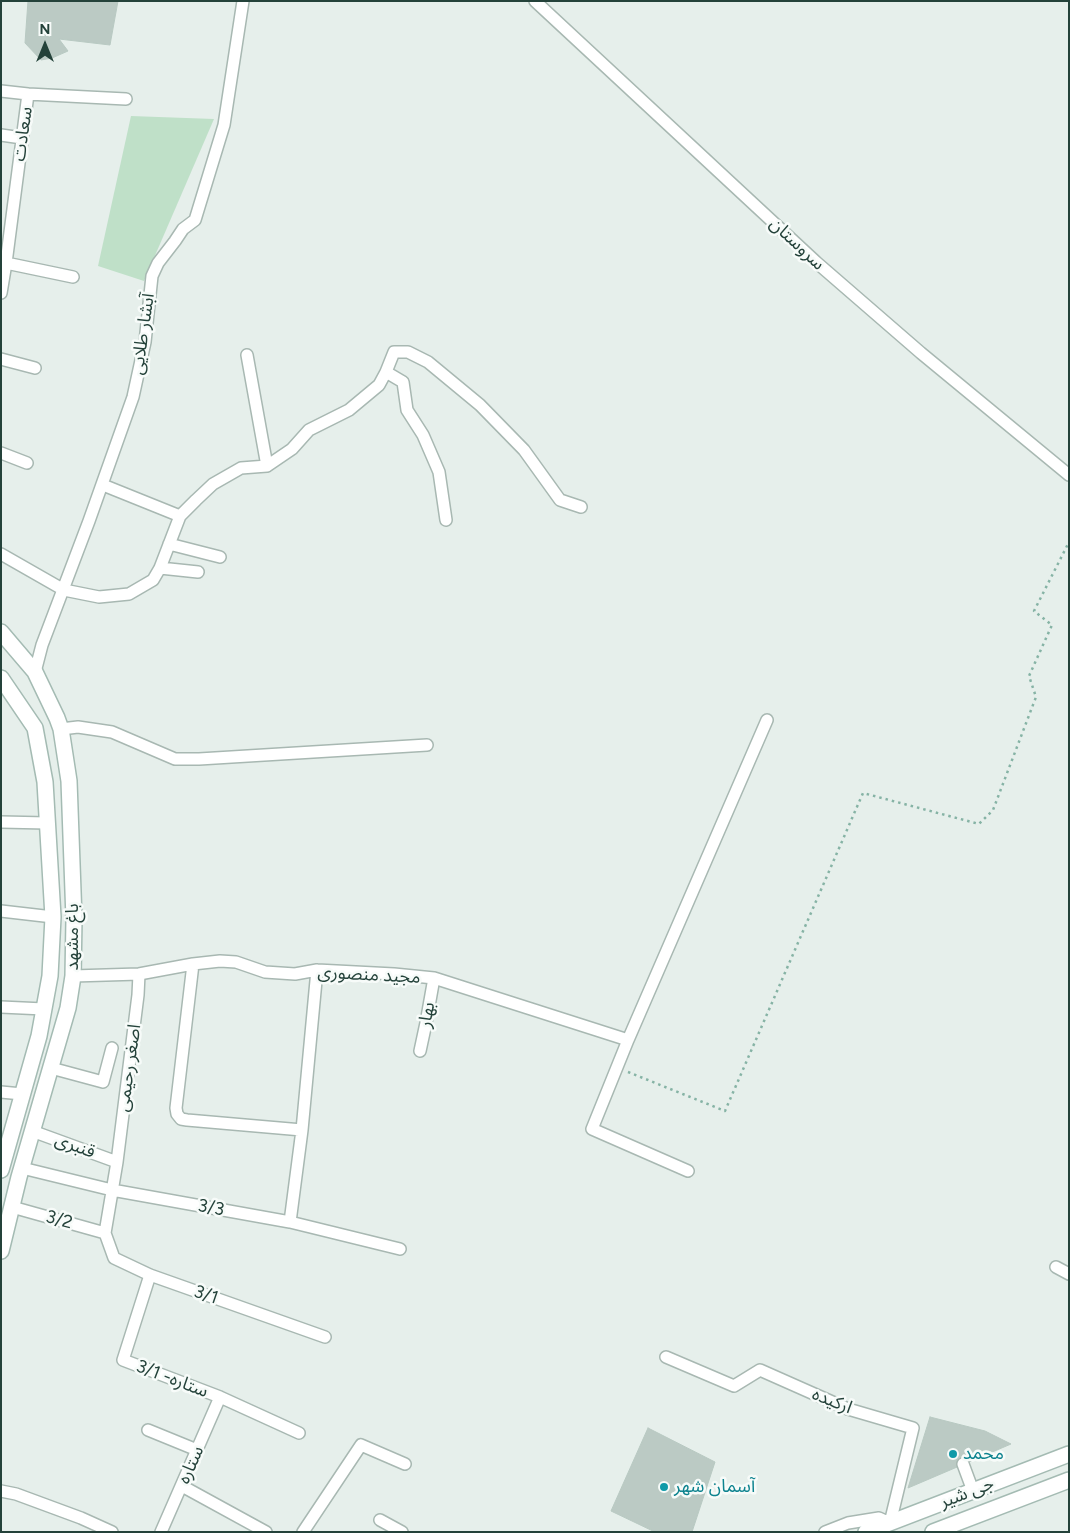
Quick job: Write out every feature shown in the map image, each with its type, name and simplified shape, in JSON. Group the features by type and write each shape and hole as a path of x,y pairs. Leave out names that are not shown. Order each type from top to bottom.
{"main road":[{"name":"باغ مشهد","path":"1,632 35,672 61,728 69,781 74,919 73,976 68,1008 32,1131 1,1251"},
{"name":"باغ مشهد","path":"1,678 8,694 35,728 44,782 53,917 50,976 39,1036 1,1170"},
{"name":"جی شیر","path":"866,1532 1069,1454"},
{"name":"جی شیر","path":"933,1532 1069,1480"}],"street":[{"name":"آبشار طلایی","path":"35,672 42,646 134,397 145,342 152,276 158,263 183,229 195,220 224,125 243,1"},
{"name":"سروستان","path":"535,1 816,262 921,353 1069,475"},
{"path":"1,91 126,99"},
{"name":"سعادت","path":"1,293 28,94"},
{"path":"1,135 22,138"},
{"path":"6,263 73,277"},
{"path":"1,554 64,590 99,597 128,594 153,580 160,568 180,516 213,484 241,468 267,466 292,449 309,430 349,410 378,385 386,372 394,352 408,352 428,362 487,411 524,450 560,500 581,507"},
{"path":"247,355 267,466"},
{"path":"1,359 35,368"},
{"path":"386,372 404,382 407,410 423,435 439,472 446,520"},
{"path":"1,453 27,463"},
{"path":"103,485 180,516"},
{"path":"169,544 220,557"},
{"path":"160,568 198,572"},
{"path":"688,1171 592,1129 628,1040 767,720"},
{"path":"61,728 78,727 112,732 175,759 427,745"},
{"path":"1,822 47,823"},
{"path":"1,912 53,917"},
{"name":"مجید منصوری","path":"73,976 139,974 220,961 236,962 265,972 295,974 317,970 434,978 628,1040"},
{"path":"193,964 176,1108 177,1114 181,1119 187,1120 302,1130"},
{"path":"290,1222 302,1130 317,970"},
{"name":"اصغر رحیمی","path":"105,1233 117,1162 139,974"},
{"name":"بهار","path":"420,1051 434,978"},
{"path":"1,1007 44,1009"},
{"path":"51,1068 103,1082 112,1048"},
{"path":"1,1092 22,1094"},
{"name":"قنبری","path":"32,1131 117,1162"},
{"name":"3/3","path":"22,1168 112,1190 290,1222 400,1249"},
{"name":"3/2","path":"12,1207 105,1233"},
{"name":"3/1","path":"105,1233 114,1258 150,1275 325,1336"},
{"path":"1056,1267 1069,1274"},
{"name":"ستاره- 3/1","path":"150,1275 123,1360 220,1397"},
{"name":"ارکیده","path":"666,1357 734,1386 760,1370 848,1409 913,1428 890,1523"},
{"path":"220,1397 300,1433"},
{"name":"ستاره","path":"161,1532 220,1397"},
{"path":"148,1430 197,1450"},
{"path":"307,1530 361,1445 405,1464"},
{"path":"964,1464 973,1491"},
{"path":"182,1486 266,1532"},
{"path":"1,1491 16,1494 81,1518 112,1532"},
{"path":"825,1532 848,1523 879,1518 890,1523"},
{"path":"380,1520 402,1532"},
{"path":"395,1532 396,1529 402,1532"}],"path":[{"path":"617,1068 725,1111 863,793 979,824 993,810 1036,697 1029,676 1052,625 1034,611 1069,542"}],"green space":[{"path":"131,116 214,119 144,281 98,266"}],"building":[{"path":"28,1 118,1 110,45 59,39 68,51 52,58 41,60 25,43"},
{"name":"محمد","path":"930,1417 985,1431 1011,1444 908,1488"},
{"name":"آسمان شهر","path":"648,1428 715,1462 692,1532 655,1532 611,1511"}],"place":[{"name":"محمد","path":"953,1454"},
{"name":"آسمان شهر","path":"664,1487"}]}
